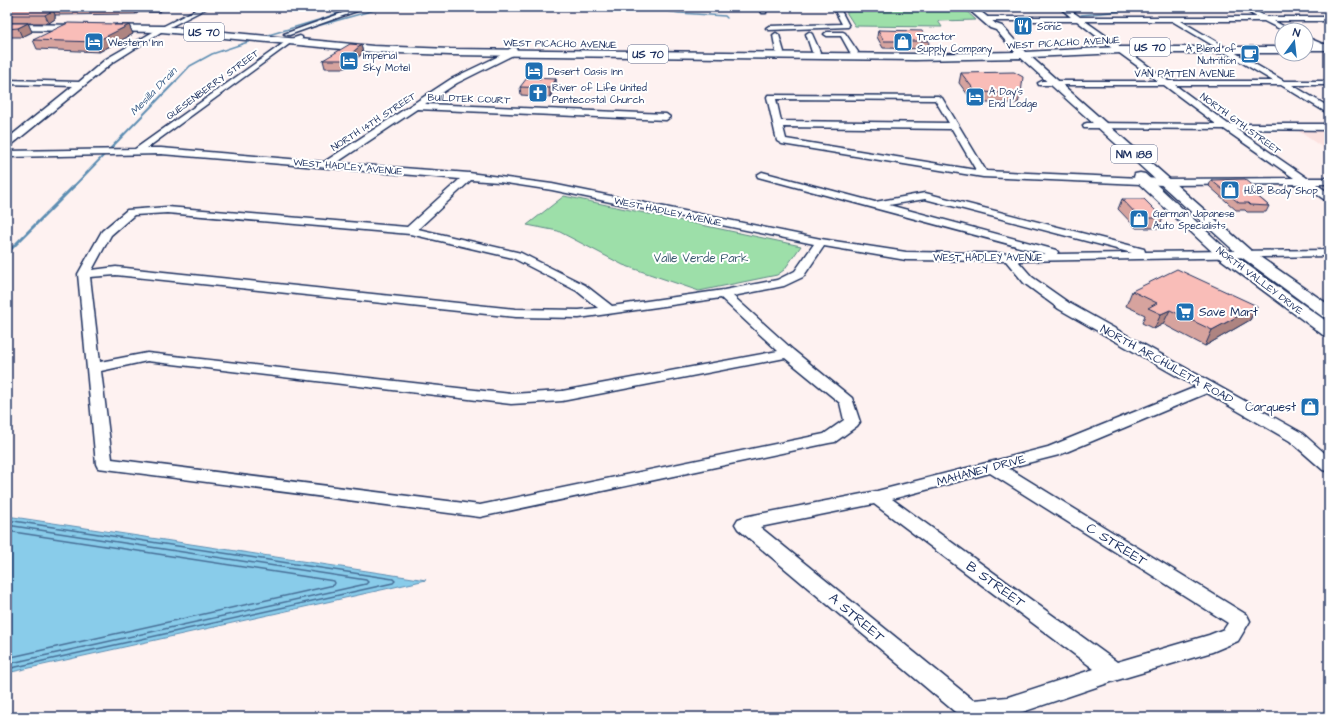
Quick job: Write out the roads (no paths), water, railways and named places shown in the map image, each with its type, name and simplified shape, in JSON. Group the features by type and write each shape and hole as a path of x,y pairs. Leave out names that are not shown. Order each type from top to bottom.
{"main road":[{"name":"NORTH VALLEY DRIVE","path":"970,7 992,26 999,28 1007,38 1014,53 1056,83 1163,182 1245,253 1329,312"},
{"name":"WEST PICACHO AVENUE","path":"7,24 171,26 373,49 915,57 996,56 1061,49 1274,48"},
{"name":"NORTH VALLEY DRIVE","path":"992,26 990,28 992,32 1042,83 1121,159"},
{"name":"WEST PICACHO AVENUE","path":"7,27 162,29 250,34"},
{"name":"WEST PICACHO AVENUE","path":"282,39 300,38 390,46 512,51 1046,53 1119,48"},
{"path":"1007,38 1027,45 1061,49"},
{"path":"1314,48 1327,48"},
{"path":"1038,69 1037,58 1046,53"},
{"name":"NORTH VALLEY DRIVE","path":"1133,170 1223,254 1329,331"}],"street":[{"path":"7,144 108,61 162,29 171,26 206,7"},
{"name":"QUESENBERRY STREET","path":"139,150 282,39 365,7"},
{"path":"769,28 846,26 836,7"},
{"name":"NORTH 6TH STREET","path":"1062,7 1225,126 1329,198"},
{"path":"1242,7 1274,24"},
{"path":"984,19 1329,19"},
{"path":"1173,19 1329,111"},
{"path":"809,34 816,52"},
{"path":"786,35 843,34 854,52"},
{"path":"776,35 780,52"},
{"path":"1314,42 1327,48"},
{"name":"NORTH 14TH STREET","path":"327,164 454,81 512,51"},
{"path":"7,82 79,84"},
{"name":"VAN PATTEN AVENUE","path":"1042,83 1329,83"},
{"path":"983,174 938,98 771,97 782,141 983,174 1163,182 1329,181"},
{"name":"BUILDTEK COURT","path":"416,106 666,117"},
{"path":"778,124 955,126"},
{"path":"1087,126 1329,127"},
{"name":"WEST HADLEY AVENUE","path":"7,154 139,150 187,152 499,179 552,187 821,242 906,256 1009,258 1245,253 1329,253"},
{"path":"410,231 469,176"},
{"path":"762,176 1069,257"},
{"path":"874,205 925,196 1159,255"},
{"path":"609,310 581,288 517,255 410,231 167,210 131,212 106,233 84,274 104,464 480,511 829,438 852,422 847,401 788,353 724,294"},
{"path":"84,274 116,272 516,313 579,314 724,294 780,283 799,274 821,242"},
{"name":"NORTH ARCHULETA ROAD","path":"1009,258 1028,280 1064,306 1296,437 1329,466"},
{"path":"93,368 147,357 511,399 562,396 788,353"},
{"name":"MAHANEY DRIVE","path":"744,524 877,497 1053,451 1208,387"},
{"name":"C STREET","path":"993,467 1240,622 1231,635 1212,643 1114,672"},
{"name":"B STREET","path":"877,497 1114,672"},
{"name":"A STREET","path":"744,524 969,710 1008,707 1114,672"}],"water":[{"path":"7,516 426,580 7,673"}],"waterway":[{"name":"Mesilla Drain","path":"262,37 322,19 354,7"},
{"path":"303,30 385,7"},
{"path":"636,7 680,13 725,16 727,18"},
{"path":"1081,15 1161,7"},
{"name":"Mesilla Drain","path":"175,82 190,66 212,54 254,40"},
{"name":"Mesilla Drain","path":"73,187 176,81"},
{"name":"Mesilla Drain","path":"7,253 73,187"}],"place":[{"name":"Sonic","path":"1023,26"},
{"name":"Western Inn","path":"94,42"},
{"name":"Tractor Supply Company","path":"903,42"},
{"name":"A Blend of Nutrition","path":"1250,54"},
{"name":"Imperial Sky Motel","path":"349,61"},
{"name":"Desert Oasis Inn","path":"534,71"},
{"name":"River of Life United Pentecostal Church","path":"538,93"},
{"name":"A Day's End Lodge","path":"975,97"},
{"name":"H&B Body Shop","path":"1230,190"},
{"name":"German Japanese Auto Specialists","path":"1139,219"},
{"name":"Save Mart","path":"1185,312"},
{"name":"Carquest","path":"1310,407"}],"park label":[{"name":"Valle Verde Park","path":"701,258"}]}
